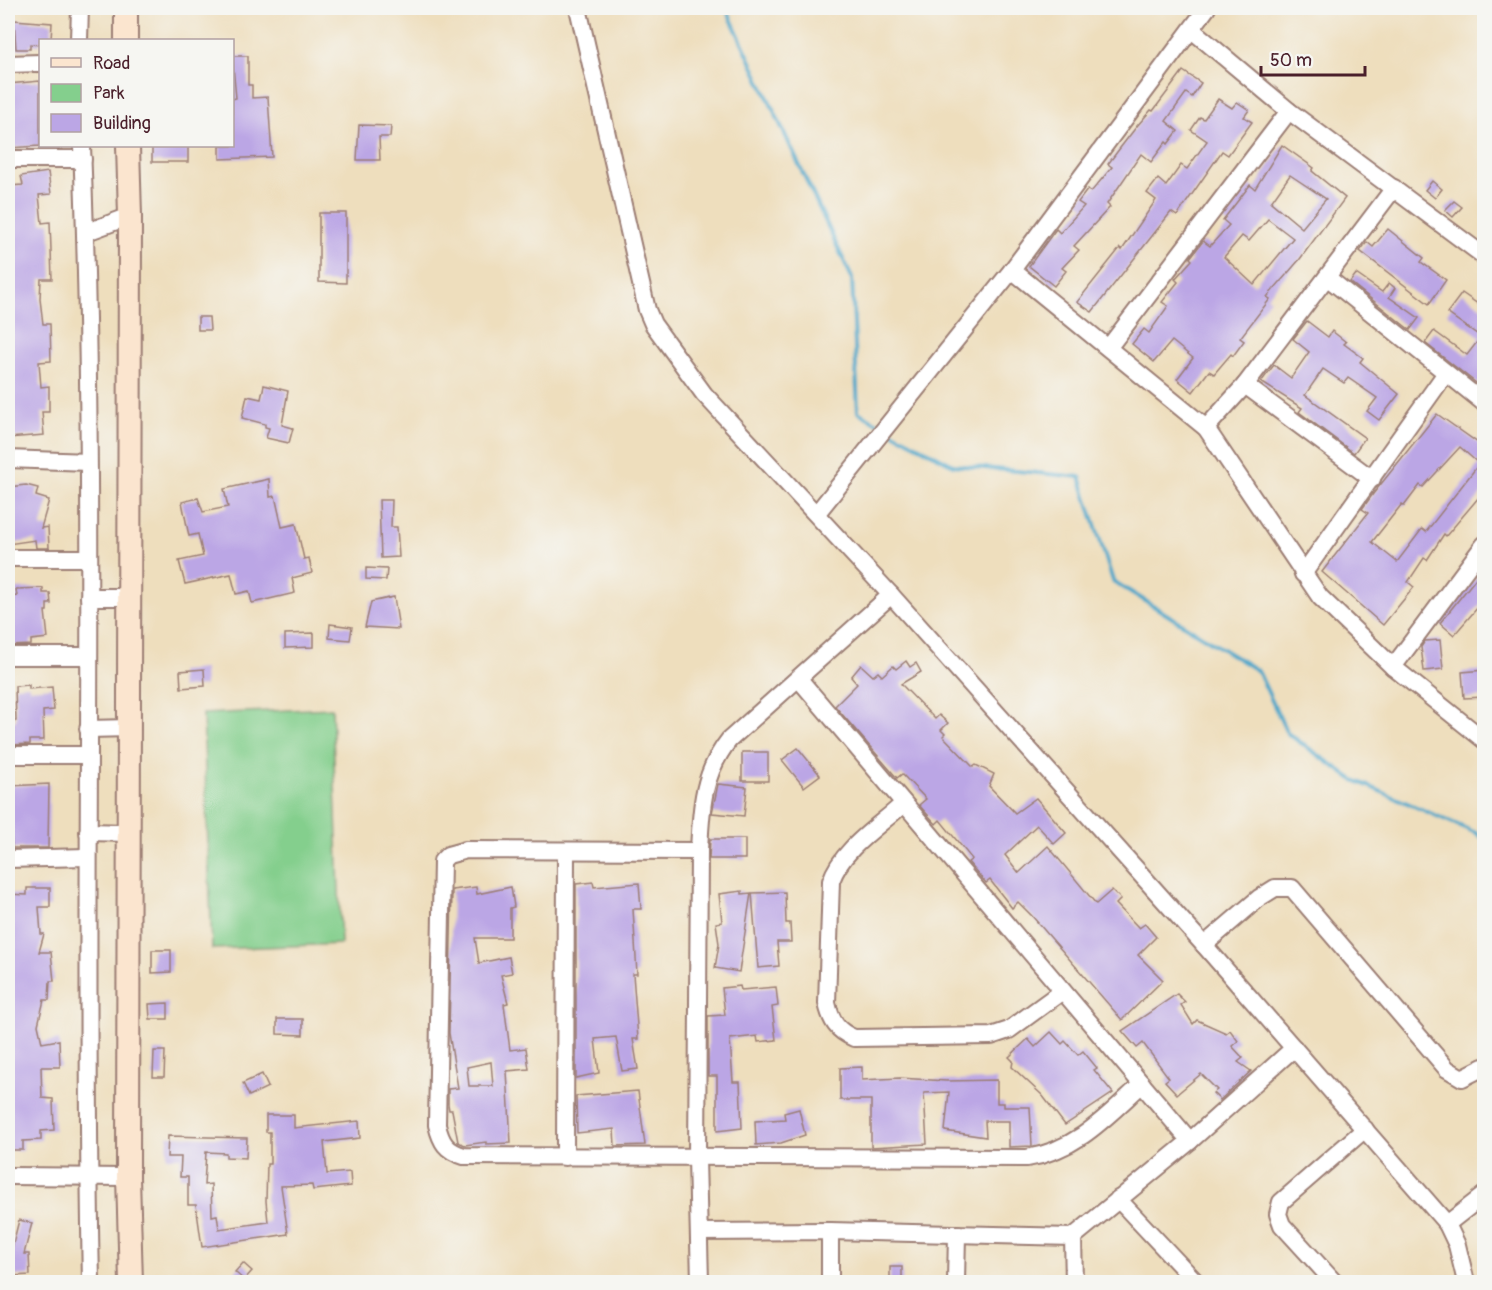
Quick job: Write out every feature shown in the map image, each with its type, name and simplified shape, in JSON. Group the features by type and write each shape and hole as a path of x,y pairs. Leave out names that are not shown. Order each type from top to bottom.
{"street":[{"path":"79,39 80,8"},
{"path":"126,8 126,39"},
{"path":"578,8 647,310 653,324 704,394 891,595 1204,945 1447,1224 1457,1245 1466,1282"},
{"path":"817,513 1012,270 1208,8"},
{"path":"1192,30 1289,111 1485,256"},
{"path":"8,64 39,63"},
{"path":"1109,347 1289,111"},
{"path":"128,147 130,834 128,1177 131,1282"},
{"path":"8,159 82,152 87,232 88,1177 91,1282"},
{"path":"1206,428 1245,385 1394,188"},
{"path":"87,232 130,216"},
{"path":"1012,270 1206,428 1303,574 1338,616 1393,667 1485,740"},
{"path":"1328,278 1485,403"},
{"path":"1303,574 1446,373"},
{"path":"1245,385 1372,478"},
{"path":"8,459 88,462"},
{"path":"1393,667 1485,545"},
{"path":"8,558 89,558"},
{"path":"700,1282 697,1158 699,851 701,803 707,777 716,757 729,740 891,595"},
{"path":"89,597 130,597"},
{"path":"8,656 88,656"},
{"path":"799,679 1190,1142"},
{"path":"88,729 130,728"},
{"path":"8,755 87,755"},
{"path":"903,804 845,856 836,866 831,881 826,1003 829,1016 837,1028 854,1038 991,1036 1009,1030 1061,992"},
{"path":"88,832 130,834"},
{"path":"699,851 466,850 448,855 442,861 440,868 437,1125 444,1146 453,1153 464,1156 1027,1158 1059,1151 1086,1134 1142,1084"},
{"path":"565,1157 566,851"},
{"path":"8,860 87,857"},
{"path":"1204,945 1259,897 1275,888 1292,888 1447,1069 1462,1078 1485,1067"},
{"path":"699,1232 830,1231 1073,1237 1190,1142 1294,1048"},
{"path":"1334,1282 1282,1225 1278,1214 1281,1202 1365,1129"},
{"path":"8,1176 128,1177"},
{"path":"1447,1224 1485,1196"},
{"path":"1118,1199 1196,1282"},
{"path":"830,1231 830,1282"},
{"path":"956,1282 957,1234"},
{"path":"1073,1237 1074,1282"}],"green space":[{"path":"332,708 341,944 212,949 203,714"}],"building":[{"path":"14,20 52,23 51,39 39,39 39,45 30,44 30,49 16,49"},
{"path":"234,56 248,56 248,85 252,85 252,98 268,97 272,157 220,159 220,147 234,147 234,98 236,98"},
{"path":"1183,71 1201,83 1192,97 1186,93 1166,121 1178,131 1168,144 1166,142 1151,162 1141,154 1107,204 1110,207 1074,246 1079,250 1062,268 1066,271 1054,286 1029,266 1056,229 1060,233 1084,206 1078,202 1088,189 1091,192 1112,167 1108,164"},
{"path":"39,81 39,146 8,148 8,84"},
{"path":"1218,99 1232,108 1237,102 1249,110 1244,117 1252,122 1228,155 1222,151 1177,216 1171,212 1092,312 1077,302 1120,248 1122,250 1156,200 1147,193 1158,179 1166,186 1181,165 1187,169 1207,141 1191,130 1200,117 1204,119"},
{"path":"359,125 391,126 390,137 379,137 380,160 357,160"},
{"path":"1282,145 1314,168 1312,171 1345,198 1300,259 1267,297 1270,299 1240,338 1244,341 1233,356 1231,354 1214,374 1209,371 1193,392 1177,379 1193,358 1172,341 1154,362 1132,344 1144,329 1149,333 1168,306 1162,302 1178,282 1175,279 1192,260 1190,258 1203,241 1210,246 1229,225 1223,220 1250,185 1255,189","holes":["1290,175 1326,199 1302,228 1271,202","1268,219 1293,238 1254,285 1224,257 1242,236 1249,241"]},
{"path":"152,147 188,147 188,162 152,162"},
{"path":"48,172 51,194 39,195 42,223 50,222 52,279 41,279 40,299 43,324 50,324 51,361 39,362 41,387 49,386 49,412 42,412 44,435 8,438 8,186 23,185 21,176"},
{"path":"1432,181 1442,189 1435,198 1425,190"},
{"path":"1454,201 1462,207 1453,217 1445,210"},
{"path":"319,213 346,213 346,283 319,282"},
{"path":"1388,229 1424,258 1421,262 1446,280 1429,304 1360,251 1367,242 1373,247"},
{"path":"1356,274 1382,292 1389,283 1395,288 1389,297 1419,318 1410,330 1350,282"},
{"path":"1462,293 1485,309 1485,380 1480,386 1425,343 1434,331 1467,355 1481,337 1447,313"},
{"path":"198,317 209,317 210,330 198,330"},
{"path":"1307,321 1328,337 1332,331 1346,342 1344,344 1363,358 1360,362 1399,394 1379,420 1367,411 1377,398 1348,378 1344,383 1323,369 1305,395 1365,438 1354,453 1299,412 1302,408 1261,382 1274,365 1291,378 1309,352 1293,339"},
{"path":"264,385 288,391 282,425 293,428 289,443 266,438 269,428 265,427 265,424 242,418 247,396 261,399"},
{"path":"1437,414 1485,448 1485,490 1446,536 1444,534 1427,560 1424,558 1408,582 1414,587 1383,625 1322,572 1368,513 1362,509","holes":["1460,447 1479,464 1426,532 1422,529 1397,562 1372,542 1402,504 1404,506 1420,485 1423,487"]},
{"path":"269,479 270,497 275,496 282,527 296,524 304,559 309,558 312,573 292,578 295,593 252,603 249,591 236,594 231,574 185,584 179,561 203,556 198,534 189,536 182,502 198,498 203,512 228,507 224,489"},
{"path":"26,485 38,488 36,496 49,500 41,528 48,527 49,548 36,548 35,540 8,544 8,487"},
{"path":"379,500 392,500 391,527 397,527 399,557 381,558"},
{"path":"1485,567 1485,599 1454,635 1440,623"},
{"path":"366,568 387,569 386,580 366,579"},
{"path":"43,588 43,593 50,593 51,604 47,604 47,611 45,611 48,638 31,640 31,645 8,646 8,597 17,596 16,589"},
{"path":"394,597 399,629 365,627 371,602"},
{"path":"330,624 352,627 350,640 329,638"},
{"path":"314,633 314,647 285,648 285,634"},
{"path":"1440,640 1443,669 1424,671 1421,647 1425,641"},
{"path":"906,661 910,667 916,663 921,672 901,684 935,719 939,715 948,723 941,730 945,734 943,736 973,767 976,765 994,774 989,786 1015,813 1036,798 1066,833 1054,844 1037,825 1005,855 1019,873 1048,846 1096,904 1112,890 1121,899 1116,904 1139,928 1145,924 1156,937 1138,955 1163,980 1122,1020 1032,916 1018,902 1012,908 990,880 986,883 968,862 972,859 940,820 936,824 919,805 926,799 902,774 897,778 835,706 857,684 851,677 861,665 873,676 878,672 882,676 893,666 896,669"},
{"path":"204,669 205,686 181,688 180,671"},
{"path":"1485,670 1485,697 1464,698 1462,672"},
{"path":"29,685 29,689 52,687 54,710 43,711 44,740 30,740 30,744 8,745 8,721 16,721 15,686"},
{"path":"798,748 820,775 804,787 782,760"},
{"path":"742,752 768,752 768,781 742,781"},
{"path":"49,784 48,848 12,848 8,786"},
{"path":"718,784 747,787 744,816 712,813"},
{"path":"710,839 745,839 745,859 709,859"},
{"path":"593,882 594,887 639,883 641,909 633,909 637,974 633,974 638,1039 633,1039 638,1069 622,1071 616,1037 595,1039 599,1073 576,1078 576,884"},
{"path":"476,887 477,894 511,887 514,907 510,908 510,938 475,938 479,963 509,957 512,973 501,975 508,1003 504,1004 510,1050 526,1048 529,1069 507,1071 511,1143 486,1144 486,1142 465,1145 458,1142 452,1110 449,1110 448,1089 458,1088 449,1033 452,890","holes":["491,1062 493,1086 469,1086 467,1067"]},
{"path":"27,888 50,888 50,907 39,907 41,934 44,934 39,952 51,952 54,981 50,981 49,1000 44,1000 38,1025 42,1043 59,1040 60,1067 41,1067 42,1098 53,1099 54,1130 41,1131 41,1140 23,1141 23,1150 8,1150 8,894 27,895"},
{"path":"742,891 742,894 751,893 739,972 715,968 719,944 716,923 722,922 719,894"},
{"path":"785,892 786,923 790,923 791,942 777,942 779,966 758,968 752,893"},
{"path":"152,950 171,950 171,972 152,973"},
{"path":"740,986 741,990 776,987 778,1006 772,1007 776,1040 758,1042 757,1036 730,1039 733,1082 740,1082 742,1128 717,1131 717,1076 708,1076 708,1016 725,1015 722,988"},
{"path":"1177,994 1185,1002 1181,1005 1193,1024 1197,1020 1226,1033 1230,1030 1238,1041 1232,1046 1243,1058 1238,1062 1251,1071 1220,1100 1213,1093 1217,1090 1201,1074 1177,1094 1165,1081 1169,1078 1143,1043 1137,1048 1122,1031"},
{"path":"168,1003 168,1019 150,1019 149,1004"},
{"path":"277,1019 303,1019 303,1035 277,1034"},
{"path":"1051,1032 1062,1044 1065,1041 1078,1055 1083,1051 1097,1068 1094,1070 1113,1093 1065,1125 1042,1095 1012,1067 1013,1061 1009,1057 1028,1039 1035,1047"},
{"path":"154,1051 165,1051 164,1077 153,1077"},
{"path":"862,1067 862,1080 900,1078 946,1081 997,1080 997,1103 1004,1103 1004,1107 1030,1107 1032,1146 1009,1147 1009,1121 985,1121 986,1137 945,1131 949,1092 924,1093 927,1144 871,1147 871,1100 840,1100 840,1068"},
{"path":"262,1074 268,1087 249,1096 243,1083"},
{"path":"638,1091 645,1145 615,1146 614,1129 577,1133 576,1096"},
{"path":"799,1109 805,1135 781,1143 756,1145 755,1121 785,1119 784,1113"},
{"path":"266,1115 294,1115 294,1128 359,1121 360,1138 324,1142 327,1174 350,1172 351,1186 313,1190 312,1185 281,1186 288,1234 202,1247 196,1205 188,1205 188,1177 180,1177 181,1157 167,1157 168,1136 247,1138 246,1158 226,1157 226,1153 206,1152 204,1185 211,1184 212,1216 217,1215 219,1229 268,1222 266,1201 267,1164 270,1164 270,1132 266,1132"},
{"path":"19,1220 32,1223 24,1254 29,1254 30,1275 12,1276 11,1252"},
{"path":"243,1263 252,1271 244,1280 235,1272"},
{"path":"890,1267 902,1267 902,1282 890,1282"}],"waterway":[{"path":"726,8 852,278 858,412 881,425"},
{"path":"890,431 953,465 1080,477 1113,581 1258,671 1287,733 1352,779 1476,833 1484,839"}]}
